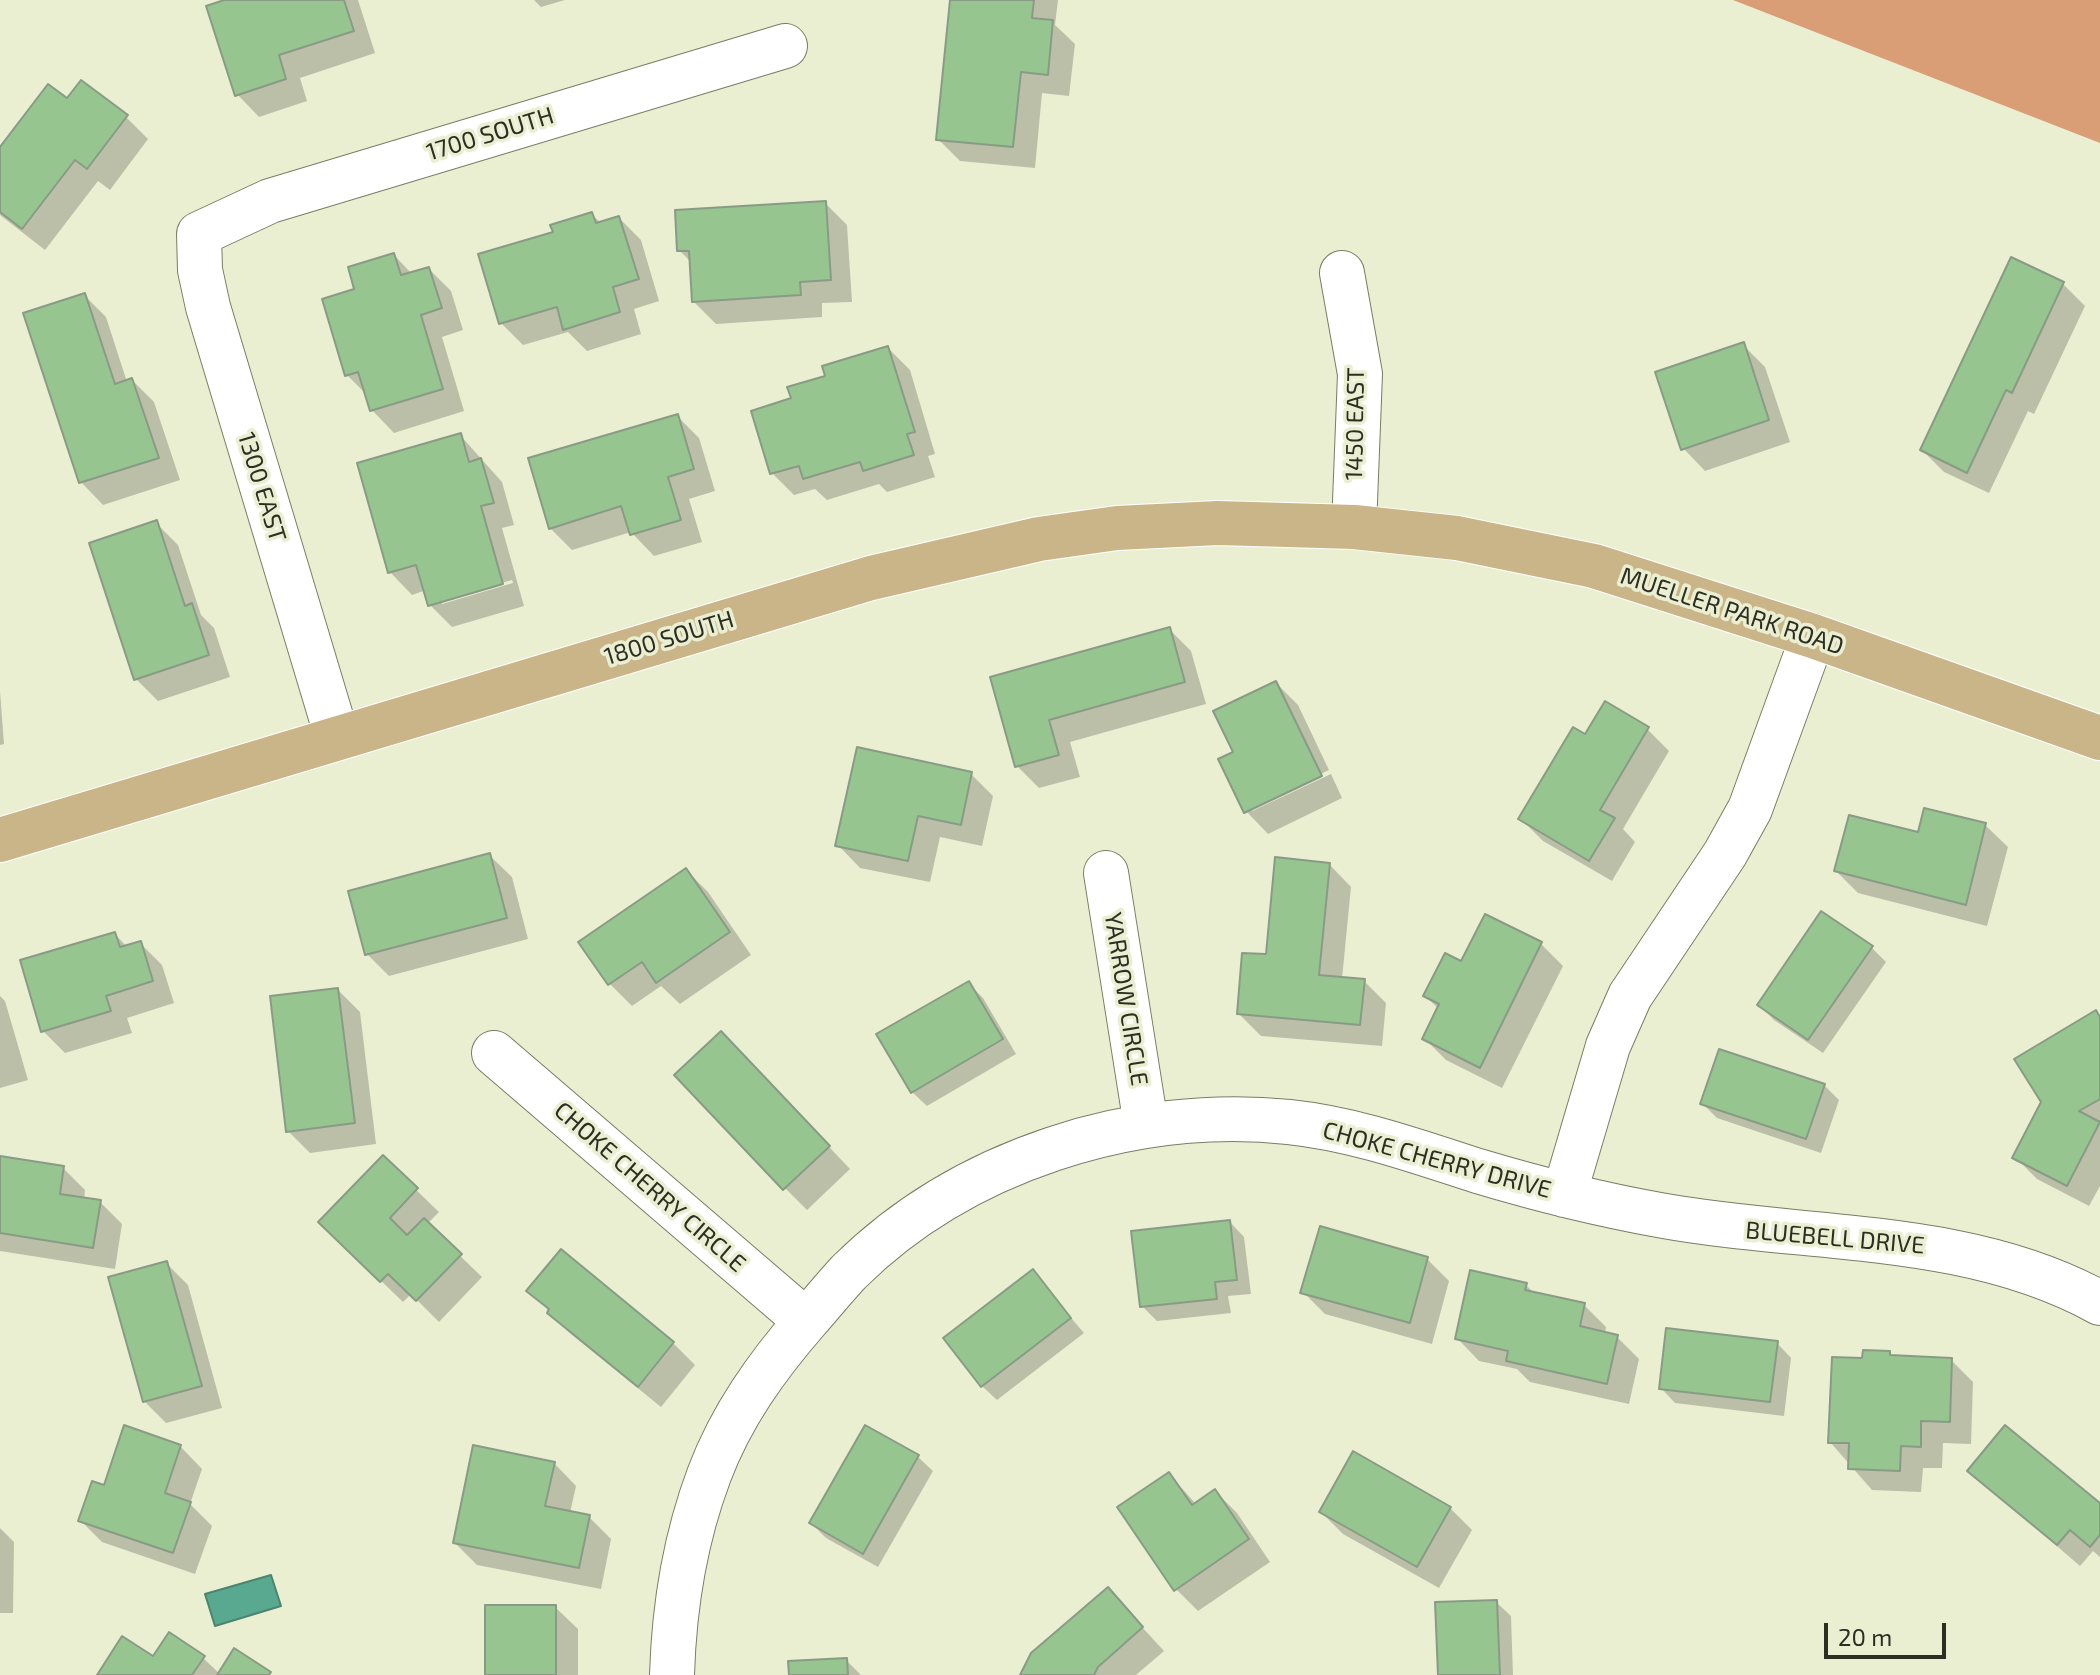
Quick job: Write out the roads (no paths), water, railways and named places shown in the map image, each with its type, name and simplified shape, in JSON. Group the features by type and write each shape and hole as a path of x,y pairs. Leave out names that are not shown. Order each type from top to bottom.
{"main road":[{"name":"1800 SOUTH","path":"0,840 871,578 1039,539 1117,528 1218,523 1354,527"},
{"name":"MUELLER PARK ROAD","path":"1354,527 1457,538 1594,566 1813,636 2100,738"}],"street":[{"name":"1700 SOUTH","path":"199,234 270,201 785,46"},
{"name":"1300 EAST","path":"199,234 200,270 208,307 337,737"},
{"name":"1450 EAST","path":"1342,273 1360,374 1354,527"},
{"name":"CHOKE CHERRY DRIVE","path":"672,1675 674,1620 687,1549 708,1477 750,1394 775,1356 850,1271 901,1228 956,1192 1078,1140 1146,1125 1216,1120 1273,1122 1353,1132 1564,1195 1608,1046 1630,996 1725,854 1750,809 1813,636"},
{"name":"YARROW CIRCLE","path":"1106,873 1146,1125"},
{"name":"CHOKE CHERRY CIRCLE","path":"494,1053 806,1321"},
{"name":"BLUEBELL DRIVE","path":"1564,1195 1729,1228 1938,1248 1993,1259 2046,1277 2100,1303"}]}
